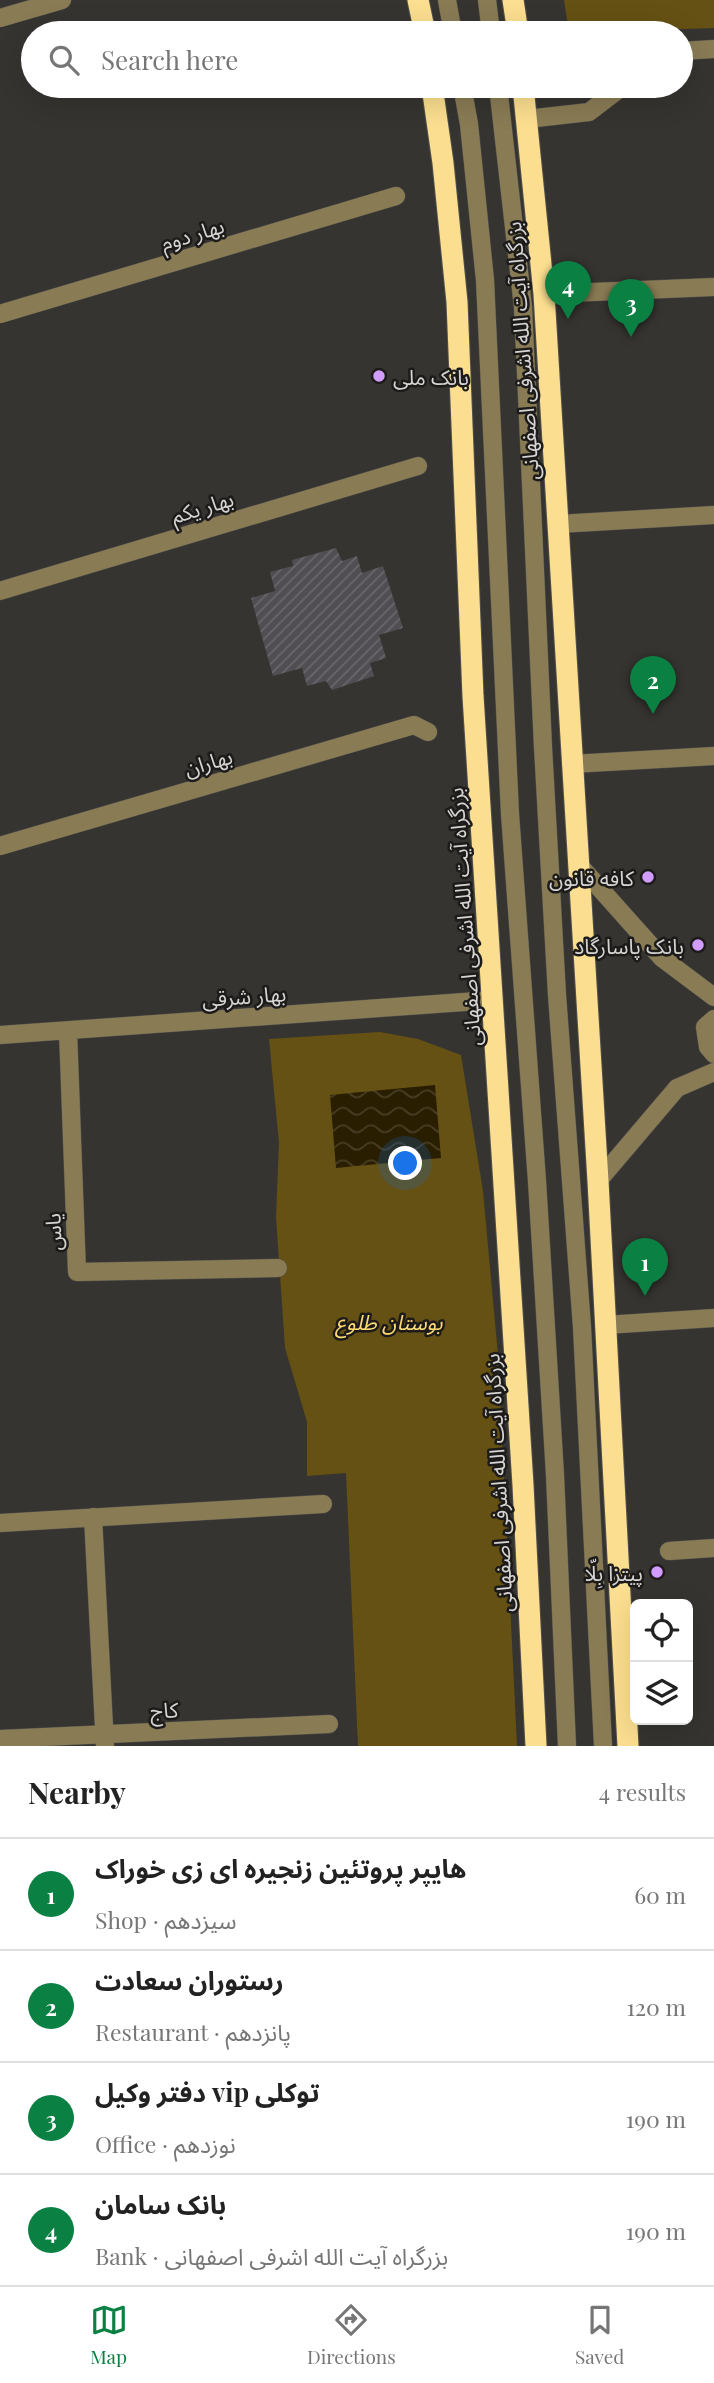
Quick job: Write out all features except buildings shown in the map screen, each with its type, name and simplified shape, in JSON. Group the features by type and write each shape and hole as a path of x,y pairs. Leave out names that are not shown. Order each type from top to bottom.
{"highway":[{"path":"418,0 422,21"},
{"path":"513,0 516,21"},
{"name":"بزرگراه آیت الله اشرفی اصفهانی","path":"434,98 457,302 473,682 523,1485 536,1746"},
{"name":"بزرگراه آیت الله اشرفی اصفهانی","path":"524,98 544,294 598,1181 628,1746"}],"street":[{"path":"0,18 62,0"},
{"path":"447,0 451,21"},
{"path":"487,0 490,21"},
{"path":"693,50 714,49"},
{"path":"465,98 485,280 510,814 555,1475 567,1746"},
{"path":"499,98 523,307 543,747 557,995 582,1327 603,1746"},
{"path":"527,119 589,112 607,98"},
{"name":"بهار دوم","path":"0,314 396,196"},
{"path":"544,294 714,287"},
{"name":"بهار یکم","path":"0,591 418,466"},
{"path":"558,524 714,515"},
{"name":"بهاران","path":"0,846 414,725 428,732"},
{"path":"571,764 714,756"},
{"path":"579,865 662,958 714,997"},
{"name":"بهار شرقی","path":"0,1035 492,1000"},
{"path":"714,1019 705,1027 708,1047 714,1054"},
{"name":"یاس","path":"68,1031 77,1272 278,1268"},
{"path":"598,1181 677,1088 714,1072"},
{"path":"605,1325 714,1318"},
{"path":"0,1523 323,1504"},
{"path":"93,1517 105,1740"},
{"path":"669,1551 714,1549"},
{"name":"کاج","path":"0,1739 105,1740 330,1724"}],"green space":[{"path":"564,0 714,0 714,28 693,29 693,21 567,21"},
{"name":"بوستان طلوع","path":"380,1032 418,1039 461,1055 483,1191 498,1355 517,1746 358,1746 346,1473 307,1476 307,1422 285,1348 276,1217 279,1143 269,1039"}],"water":[{"path":"435,1085 441,1158 336,1168 330,1095"}],"place":[{"name":"بانک سامان","path":"568,319"},
{"name":"دفتر وکیل vip توکلی","path":"631,337"},
{"name":"بانک ملی","path":"379,376"},
{"name":"رستوران سعادت","path":"653,714"},
{"name":"کافه قانون","path":"648,877"},
{"name":"بانک پاسارگاد","path":"698,945"},
{"name":"هایپر پروتئین زنجیره ای زی خوراک","path":"645,1296"},
{"name":"پيتزا بِلّا","path":"657,1572"}]}
